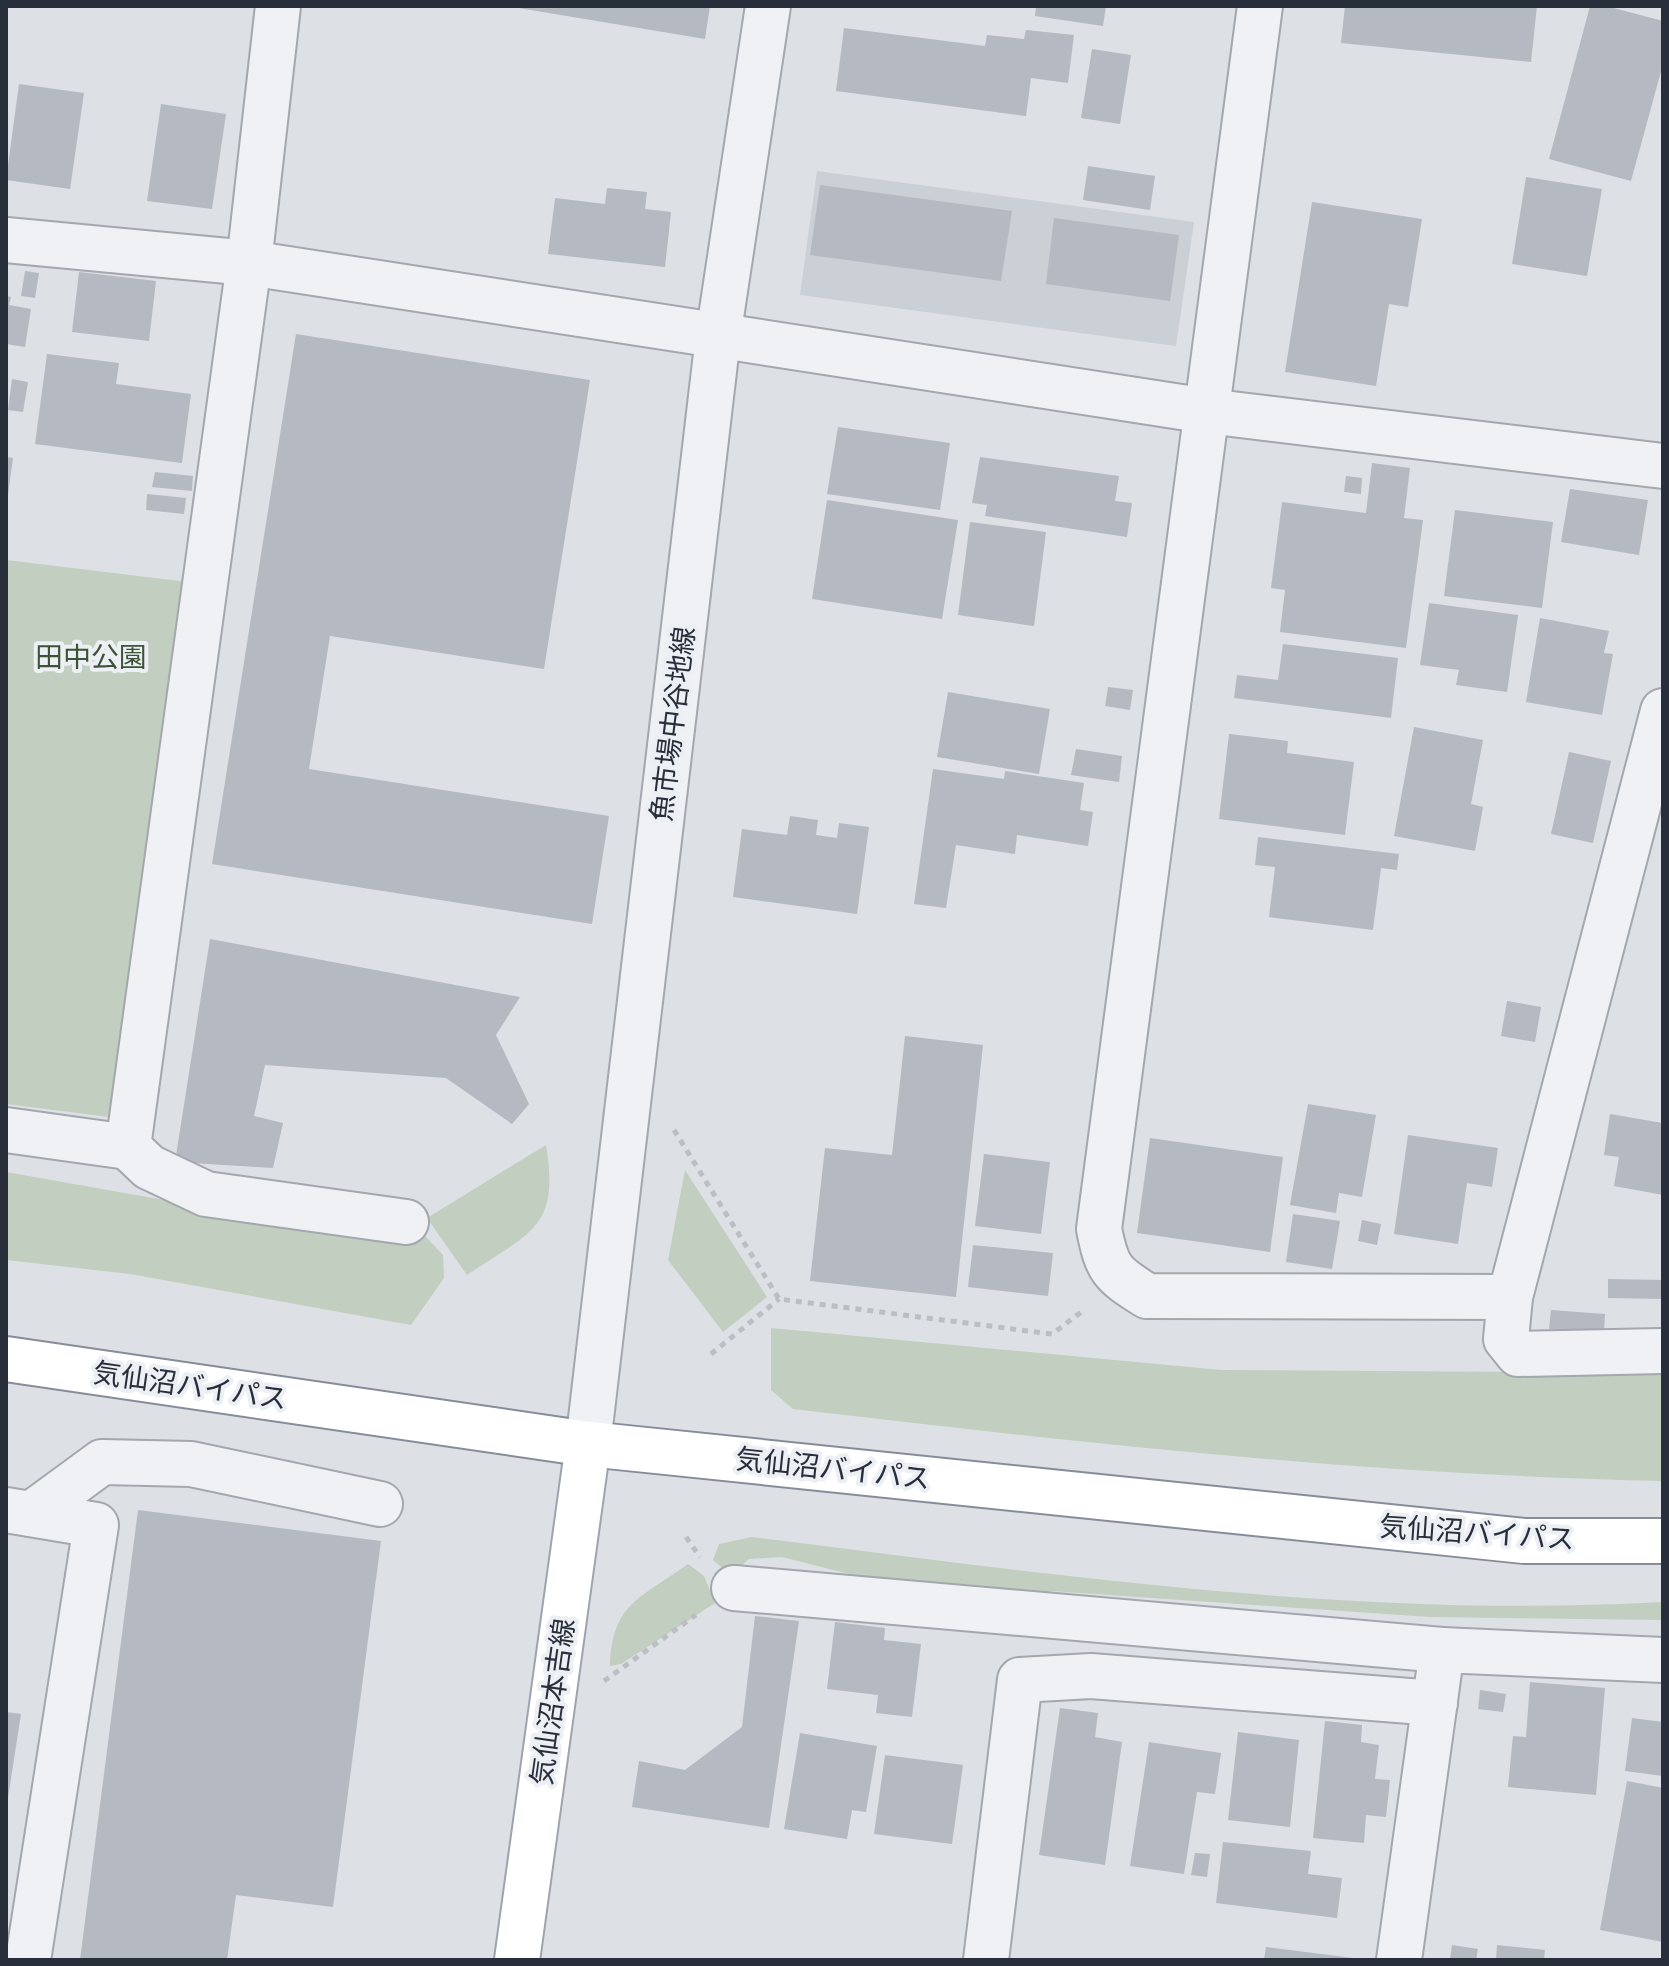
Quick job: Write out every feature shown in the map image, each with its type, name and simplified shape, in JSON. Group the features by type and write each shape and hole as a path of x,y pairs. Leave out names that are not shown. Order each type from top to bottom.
{"main road":[{"name":"気仙沼バイパス","path":"6,1359 588,1444 1524,1541 1663,1541"},
{"name":"気仙沼本吉線","path":"517,1960 588,1444"}],"street":[{"path":"128,1147 249,263 278,6"},
{"name":"魚市場中谷地線","path":"588,1444 718,337 768,6"},
{"path":"1260,6 1099,1229 1105,1262 1124,1281 1147,1296 1510,1297"},
{"path":"6,240 249,263 1207,411 1663,466"},
{"path":"1663,711 1510,1297 1506,1339 1518,1354 1663,1351"},
{"path":"6,1130 128,1147 149,1167 206,1194 406,1222"},
{"path":"19,1512 102,1462 191,1464 380,1504"},
{"path":"19,1512 96,1525 28,1960"},
{"path":"734,1588 1442,1650 1663,1660"},
{"path":"1399,1960 1442,1650"},
{"path":"986,1960 1020,1680 1091,1676 1435,1703"}],"path":[{"path":"669,1123 779,1299"},
{"path":"711,1354 779,1299 1052,1334 1124,1281"},
{"path":"686,1537 716,1580 734,1588"},
{"path":"599,1685 734,1588"}],"shaded area":[{"path":"817,171 1194,222 1176,346 800,295"}],"green space":[{"name":"田中公園","path":"6,560 188,582 117,1118 6,1104"},
{"path":"546,1145 549,1173 544,1212 523,1237 467,1275 427,1218"},
{"path":"685,1170 767,1297 723,1332 668,1260"},
{"path":"6,1172 384,1239 423,1234 443,1255 444,1278 411,1325 130,1274 6,1260"},
{"path":"771,1328 1221,1370 1663,1373 1663,1481 1445,1472 1227,1456 793,1409 771,1390"},
{"path":"752,1537 1093,1579 1320,1599 1549,1606 1663,1602 1663,1620 1430,1617 1051,1591 1037,1601 885,1583 782,1557 749,1559 737,1569 726,1571 713,1560 719,1544"},
{"path":"688,1564 704,1576 715,1603 621,1664 610,1666 612,1645 623,1615 644,1594"}],"building":[{"path":"507,6 710,6 705,39"},
{"path":"1036,6 1106,6 1103,26 1035,16"},
{"path":"1345,6 1537,6 1531,62 1341,43"},
{"path":"1590,6 1606,6 1663,21 1663,64 1631,181 1549,159"},
{"path":"844,28 985,46 987,35 1024,39 1026,30 1074,35 1068,83 1031,78 1026,116 836,91"},
{"path":"1092,49 1131,55 1120,124 1081,118"},
{"path":"19,84 84,93 70,189 6,180"},
{"path":"161,104 226,114 212,209 147,201"},
{"path":"1088,166 1155,176 1150,210 1083,200"},
{"path":"1526,177 1602,189 1587,276 1512,264"},
{"path":"820,185 1012,211 1001,281 810,255"},
{"path":"607,188 647,192 645,209 671,212 665,267 548,254 555,198 605,204"},
{"path":"1312,202 1422,219 1408,307 1389,304 1376,386 1285,372"},
{"path":"1054,218 1179,235 1170,301 1046,284"},
{"path":"25,271 39,273 35,298 21,296"},
{"path":"79,272 156,281 149,341 72,332"},
{"path":"6,296 11,297 9,305 31,309 25,347 6,344"},
{"path":"296,334 590,380 544,669 330,636 309,769 609,816 592,924 212,864"},
{"path":"47,354 119,363 116,384 191,394 182,463 35,444"},
{"path":"12,379 28,382 23,412 8,410"},
{"path":"838,427 950,443 940,510 827,494"},
{"path":"6,457 13,458 8,495 6,495"},
{"path":"980,457 1119,476 1115,501 1132,503 1127,537 985,516 987,505 972,503"},
{"path":"1372,463 1410,468 1404,518 1423,520 1406,648 1280,632 1285,590 1271,588 1282,502 1366,513"},
{"path":"155,472 193,476 192,491 152,487"},
{"path":"1346,476 1362,478 1361,494 1344,492"},
{"path":"1570,489 1648,500 1639,555 1561,542"},
{"path":"147,494 186,498 184,514 146,510"},
{"path":"827,500 958,520 942,619 812,599"},
{"path":"1455,510 1553,522 1542,608 1444,596"},
{"path":"970,522 1046,532 1034,626 958,615"},
{"path":"1429,603 1518,615 1507,692 1456,685 1459,670 1420,665"},
{"path":"1540,618 1609,631 1604,653 1613,654 1602,715 1526,702"},
{"path":"1283,644 1398,658 1391,718 1234,698 1237,675 1278,680"},
{"path":"1108,687 1133,690 1130,710 1105,706"},
{"path":"948,692 1050,709 1039,774 937,757"},
{"path":"1414,727 1483,740 1471,804 1483,807 1475,851 1394,836"},
{"path":"1229,734 1288,741 1287,753 1354,762 1345,835 1219,819"},
{"path":"1076,749 1122,756 1119,782 1071,775"},
{"path":"1569,752 1611,761 1593,843 1551,834"},
{"path":"933,769 1004,779 1005,771 1084,783 1080,810 1093,812 1088,846 1017,835 1015,854 956,845 946,908 914,904"},
{"path":"790,816 818,820 816,835 837,838 839,823 869,827 857,914 733,897 742,829 787,835"},
{"path":"1258,837 1399,854 1397,870 1381,868 1373,930 1269,917 1275,867 1255,865"},
{"path":"210,939 520,997 496,1035 529,1104 512,1124 446,1078 265,1065 254,1116 283,1123 273,1168 175,1162"},
{"path":"1507,1001 1541,1007 1535,1042 1501,1036"},
{"path":"905,1036 983,1045 956,1297 810,1281 825,1148 892,1155"},
{"path":"1308,1104 1376,1115 1362,1197 1339,1193 1336,1213 1290,1205"},
{"path":"1610,1114 1663,1123 1663,1195 1614,1186 1619,1157 1604,1155"},
{"path":"1408,1135 1498,1148 1492,1187 1467,1183 1458,1244 1394,1234"},
{"path":"1150,1138 1283,1157 1270,1252 1137,1233"},
{"path":"984,1154 1050,1162 1041,1234 975,1226"},
{"path":"1293,1214 1340,1221 1332,1269 1286,1262"},
{"path":"1362,1220 1381,1224 1377,1245 1358,1241"},
{"path":"973,1245 1053,1253 1048,1296 968,1287"},
{"path":"1608,1279 1663,1280 1663,1299 1608,1298"},
{"path":"1551,1310 1605,1314 1604,1333 1549,1329"},
{"path":"138,1510 381,1541 333,1907 236,1895 227,1960 80,1960"},
{"path":"755,1616 799,1621 769,1828 632,1807 639,1761 685,1770 742,1727"},
{"path":"835,1622 885,1628 884,1640 921,1644 912,1717 876,1713 878,1695 827,1689"},
{"path":"1530,1682 1605,1688 1596,1795 1508,1787 1513,1736 1526,1737"},
{"path":"1480,1690 1506,1694 1503,1712 1478,1709"},
{"path":"1060,1708 1098,1713 1095,1737 1122,1742 1105,1865 1039,1855"},
{"path":"6,1712 21,1714 8,1798 6,1798"},
{"path":"1632,1718 1663,1722 1663,1776 1625,1771"},
{"path":"1325,1721 1362,1725 1361,1742 1379,1745 1375,1779 1390,1780 1386,1817 1366,1815 1364,1843 1313,1838"},
{"path":"1238,1732 1299,1740 1290,1827 1228,1820"},
{"path":"800,1733 877,1746 866,1812 852,1810 847,1839 784,1829"},
{"path":"1149,1742 1221,1753 1215,1794 1197,1792 1184,1874 1130,1866"},
{"path":"885,1755 963,1765 952,1844 874,1834"},
{"path":"1627,1781 1663,1788 1663,1942 1600,1930"},
{"path":"1223,1842 1311,1851 1308,1874 1342,1878 1337,1918 1216,1903"},
{"path":"1195,1853 1210,1854 1207,1877 1191,1875"},
{"path":"1452,1945 1478,1949 1476,1960 1450,1960"},
{"path":"1497,1945 1545,1950 1544,1960 1496,1960"},
{"path":"1266,1947 1353,1958 1264,1960"}]}
